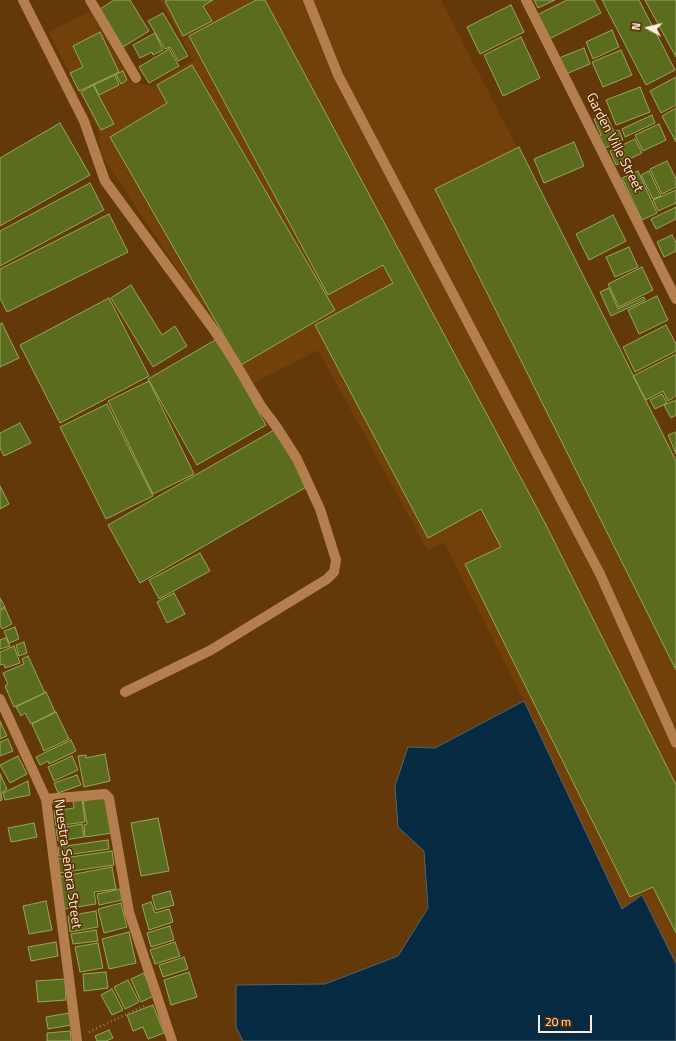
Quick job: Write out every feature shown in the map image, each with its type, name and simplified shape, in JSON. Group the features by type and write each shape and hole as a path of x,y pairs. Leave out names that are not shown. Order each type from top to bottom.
{"street":[{"path":"23,0 84,120 105,181 218,336 261,406 297,459 320,509 336,560 334,572 327,579 211,650 125,692"},
{"path":"90,0 136,78"},
{"path":"308,0 338,75 600,574 676,743"},
{"name":"Garden Ville Street","path":"526,0 676,299"},
{"name":"Nuestra Señora Street","path":"0,699 46,799 77,1040"},
{"path":"46,799 105,794 109,798 129,912 157,1000 172,1041"}],"path":[{"path":"77,1040 157,1000"}],"shaded area":[{"path":"160,0 441,0 676,456 676,964 642,895 622,909 524,701 444,542 428,551 318,350 253,383 100,153 99,131 49,32 90,11 131,82 151,86 193,60"}],"water":[{"path":"524,701 622,909 642,895 676,964 676,1041 243,1041 236,1027 236,985 325,984 398,956 428,908 424,851 398,827 395,786 408,747 435,748"}],"building":[{"path":"114,0 130,0 149,31 123,47 100,9"},
{"path":"213,0 203,6 212,21 183,36 165,1"},
{"path":"256,0 265,0 545,523 676,785 676,933 653,887 630,897 465,564 501,547 481,509 428,538 315,325 393,283 383,265 328,295 189,36"},
{"path":"534,0 555,0 538,8"},
{"path":"567,0 594,0 601,13 549,39 537,15"},
{"path":"602,0 639,0 675,70 646,85"},
{"path":"645,0 676,0 676,57"},
{"path":"511,5 524,32 480,54 467,27"},
{"path":"163,13 188,56 178,61 170,47 165,49 148,21"},
{"path":"612,30 619,47 593,59 586,42"},
{"path":"100,32 119,72 79,91 70,73 83,67 73,46"},
{"path":"155,33 163,50 153,55 152,52 140,58 133,45"},
{"path":"521,37 540,78 503,96 484,55"},
{"path":"584,48 590,64 566,74 559,58"},
{"path":"169,49 179,66 149,83 139,67"},
{"path":"621,50 632,75 603,87 592,62"},
{"path":"192,65 335,310 241,365 110,137 167,103 157,85"},
{"path":"123,71 127,80 121,84 116,74"},
{"path":"115,75 119,85 99,95 94,85"},
{"path":"676,77 676,105 661,113 650,91"},
{"path":"93,85 114,124 101,130 81,92"},
{"path":"640,87 650,112 616,125 606,100"},
{"path":"676,108 676,142 662,116"},
{"path":"606,114 614,132 619,130 623,140 603,149 597,137 601,135 594,119"},
{"path":"652,115 655,123 625,137 622,129"},
{"path":"60,123 90,175 0,226 0,158"},
{"path":"659,124 666,140 643,151 635,135"},
{"path":"635,139 642,153 616,165 610,151"},
{"path":"574,142 584,166 544,183 534,159"},
{"path":"519,147 676,461 676,670 435,189"},
{"path":"667,161 676,179 676,187 662,194 650,169"},
{"path":"638,171 657,213 642,220 622,178"},
{"path":"649,171 661,196 653,199 641,175"},
{"path":"90,183 104,210 0,266 0,231"},
{"path":"676,190 676,203 658,211 653,200"},
{"path":"676,207 676,219 656,229 651,219"},
{"path":"109,214 128,252 7,312 0,298 0,269"},
{"path":"613,215 626,241 589,260 576,234"},
{"path":"672,235 676,243 676,251 664,257 657,242"},
{"path":"629,247 638,267 615,277 606,257"},
{"path":"642,267 653,290 619,307 608,284"},
{"path":"131,285 162,335 175,326 187,346 153,367 111,298"},
{"path":"609,288 618,309 644,297 645,300 611,316 600,292"},
{"path":"657,296 668,320 639,334 628,310"},
{"path":"109,298 149,376 60,423 20,345"},
{"path":"2,323 19,358 0,367 0,324"},
{"path":"666,325 676,344 676,351 635,372 623,347"},
{"path":"217,339 266,425 197,465 148,379"},
{"path":"676,354 676,396 668,401 663,391 646,400 633,376"},
{"path":"149,381 194,474 153,494 108,401"},
{"path":"662,394 667,403 655,409 650,400"},
{"path":"676,400 676,415 671,418 664,405"},
{"path":"107,404 153,496 106,519 60,427"},
{"path":"20,423 31,443 4,456 0,448 0,433"},
{"path":"276,429 308,486 140,583 108,525"},
{"path":"676,432 676,454 668,435"},
{"path":"0,486 9,504 0,509"},
{"path":"200,553 210,571 159,599 149,580"},
{"path":"174,593 185,614 167,623 157,602"},
{"path":"0,598 5,607 0,609"},
{"path":"5,608 12,624 2,629 0,625 0,611"},
{"path":"15,627 19,639 9,643 4,631"},
{"path":"6,638 10,646 0,649 0,640"},
{"path":"24,642 27,653 19,656 16,645"},
{"path":"14,646 20,663 5,668 4,664 0,665 0,652"},
{"path":"28,656 45,693 14,707 5,686 8,684 3,673 24,664 22,659"},
{"path":"46,692 55,712 31,724 25,713 21,716 16,707"},
{"path":"56,712 69,739 44,751 32,724"},
{"path":"0,721 7,736 0,739"},
{"path":"8,739 13,751 0,756 0,742"},
{"path":"71,740 76,751 49,764 48,761 40,765 36,757"},
{"path":"105,754 110,781 84,787 78,756 86,755 86,758"},
{"path":"18,756 27,774 10,783 0,765"},
{"path":"72,756 78,770 54,781 48,767"},
{"path":"0,774 7,789 1,793 2,800 0,801"},
{"path":"77,775 81,785 58,793 54,783"},
{"path":"28,781 30,795 5,800 3,793"},
{"path":"106,797 112,833 85,837 84,825 87,824 83,801"},
{"path":"82,799 85,822 56,826 54,811 74,808 73,800"},
{"path":"158,818 169,871 141,876 131,823"},
{"path":"34,823 37,837 11,842 8,828"},
{"path":"82,824 84,837 58,841 56,829"},
{"path":"108,840 109,849 59,856 58,847"},
{"path":"112,851 114,865 59,873 57,859"},
{"path":"112,867 116,889 94,892 96,904 64,909 59,877"},
{"path":"120,889 122,900 99,905 97,894"},
{"path":"170,891 174,905 156,910 152,896"},
{"path":"46,901 52,930 29,934 23,906"},
{"path":"151,902 155,913 169,909 173,922 149,930 142,905"},
{"path":"121,903 127,927 104,933 98,909"},
{"path":"96,911 98,927 70,932 68,916"},
{"path":"170,926 174,940 151,947 147,933"},
{"path":"96,930 98,941 73,944 71,934"},
{"path":"129,932 136,963 109,969 102,939"},
{"path":"56,942 58,956 31,961 28,947"},
{"path":"175,942 180,956 155,964 150,950"},
{"path":"98,943 103,968 80,972 75,947"},
{"path":"184,957 188,969 163,977 159,965"},
{"path":"106,972 108,988 84,991 83,974"},
{"path":"189,972 197,997 171,1005 164,980"},
{"path":"144,973 154,996 141,1002 131,979"},
{"path":"65,979 66,1000 38,1002 36,981"},
{"path":"128,980 139,1002 125,1009 114,987"},
{"path":"112,989 123,1010 112,1015 101,995"},
{"path":"153,1005 164,1033 148,1039 143,1027 133,1031 127,1015"},
{"path":"69,1013 71,1025 48,1029 46,1017"},
{"path":"109,1030 113,1038 106,1041 97,1041 95,1036"},
{"path":"70,1031 71,1041 47,1041 47,1033"}]}
